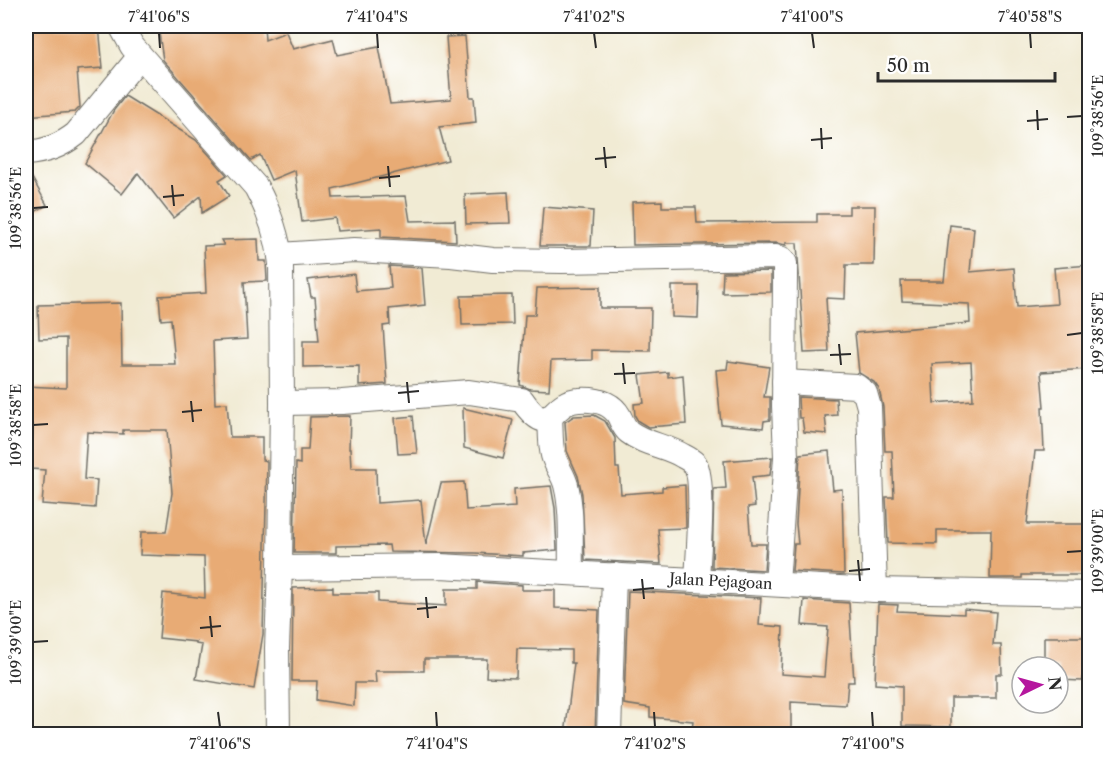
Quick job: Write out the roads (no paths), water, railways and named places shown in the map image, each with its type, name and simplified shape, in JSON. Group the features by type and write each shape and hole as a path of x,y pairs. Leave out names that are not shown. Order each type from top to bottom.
{"street":[{"path":"121,26 140,56 256,187 266,204 278,242 282,403 277,648 278,735"},
{"path":"26,153 55,147 76,134 140,56"},
{"path":"280,255 354,250 451,255 493,260 776,257 782,259 785,263 786,457 777,584"},
{"path":"784,382 856,386 865,393 869,407 875,590"},
{"path":"282,403 342,402 469,392 522,400 535,417 543,420 550,418 561,405 569,401 606,403 614,409 629,432 681,455 694,464 698,476 700,507 698,579"},
{"path":"550,418 552,453 557,466 563,473 567,487 571,573"},
{"name":"Jalan Pejagoan","path":"280,568 440,566 875,590 1089,594"},
{"path":"609,735 614,575"}]}
